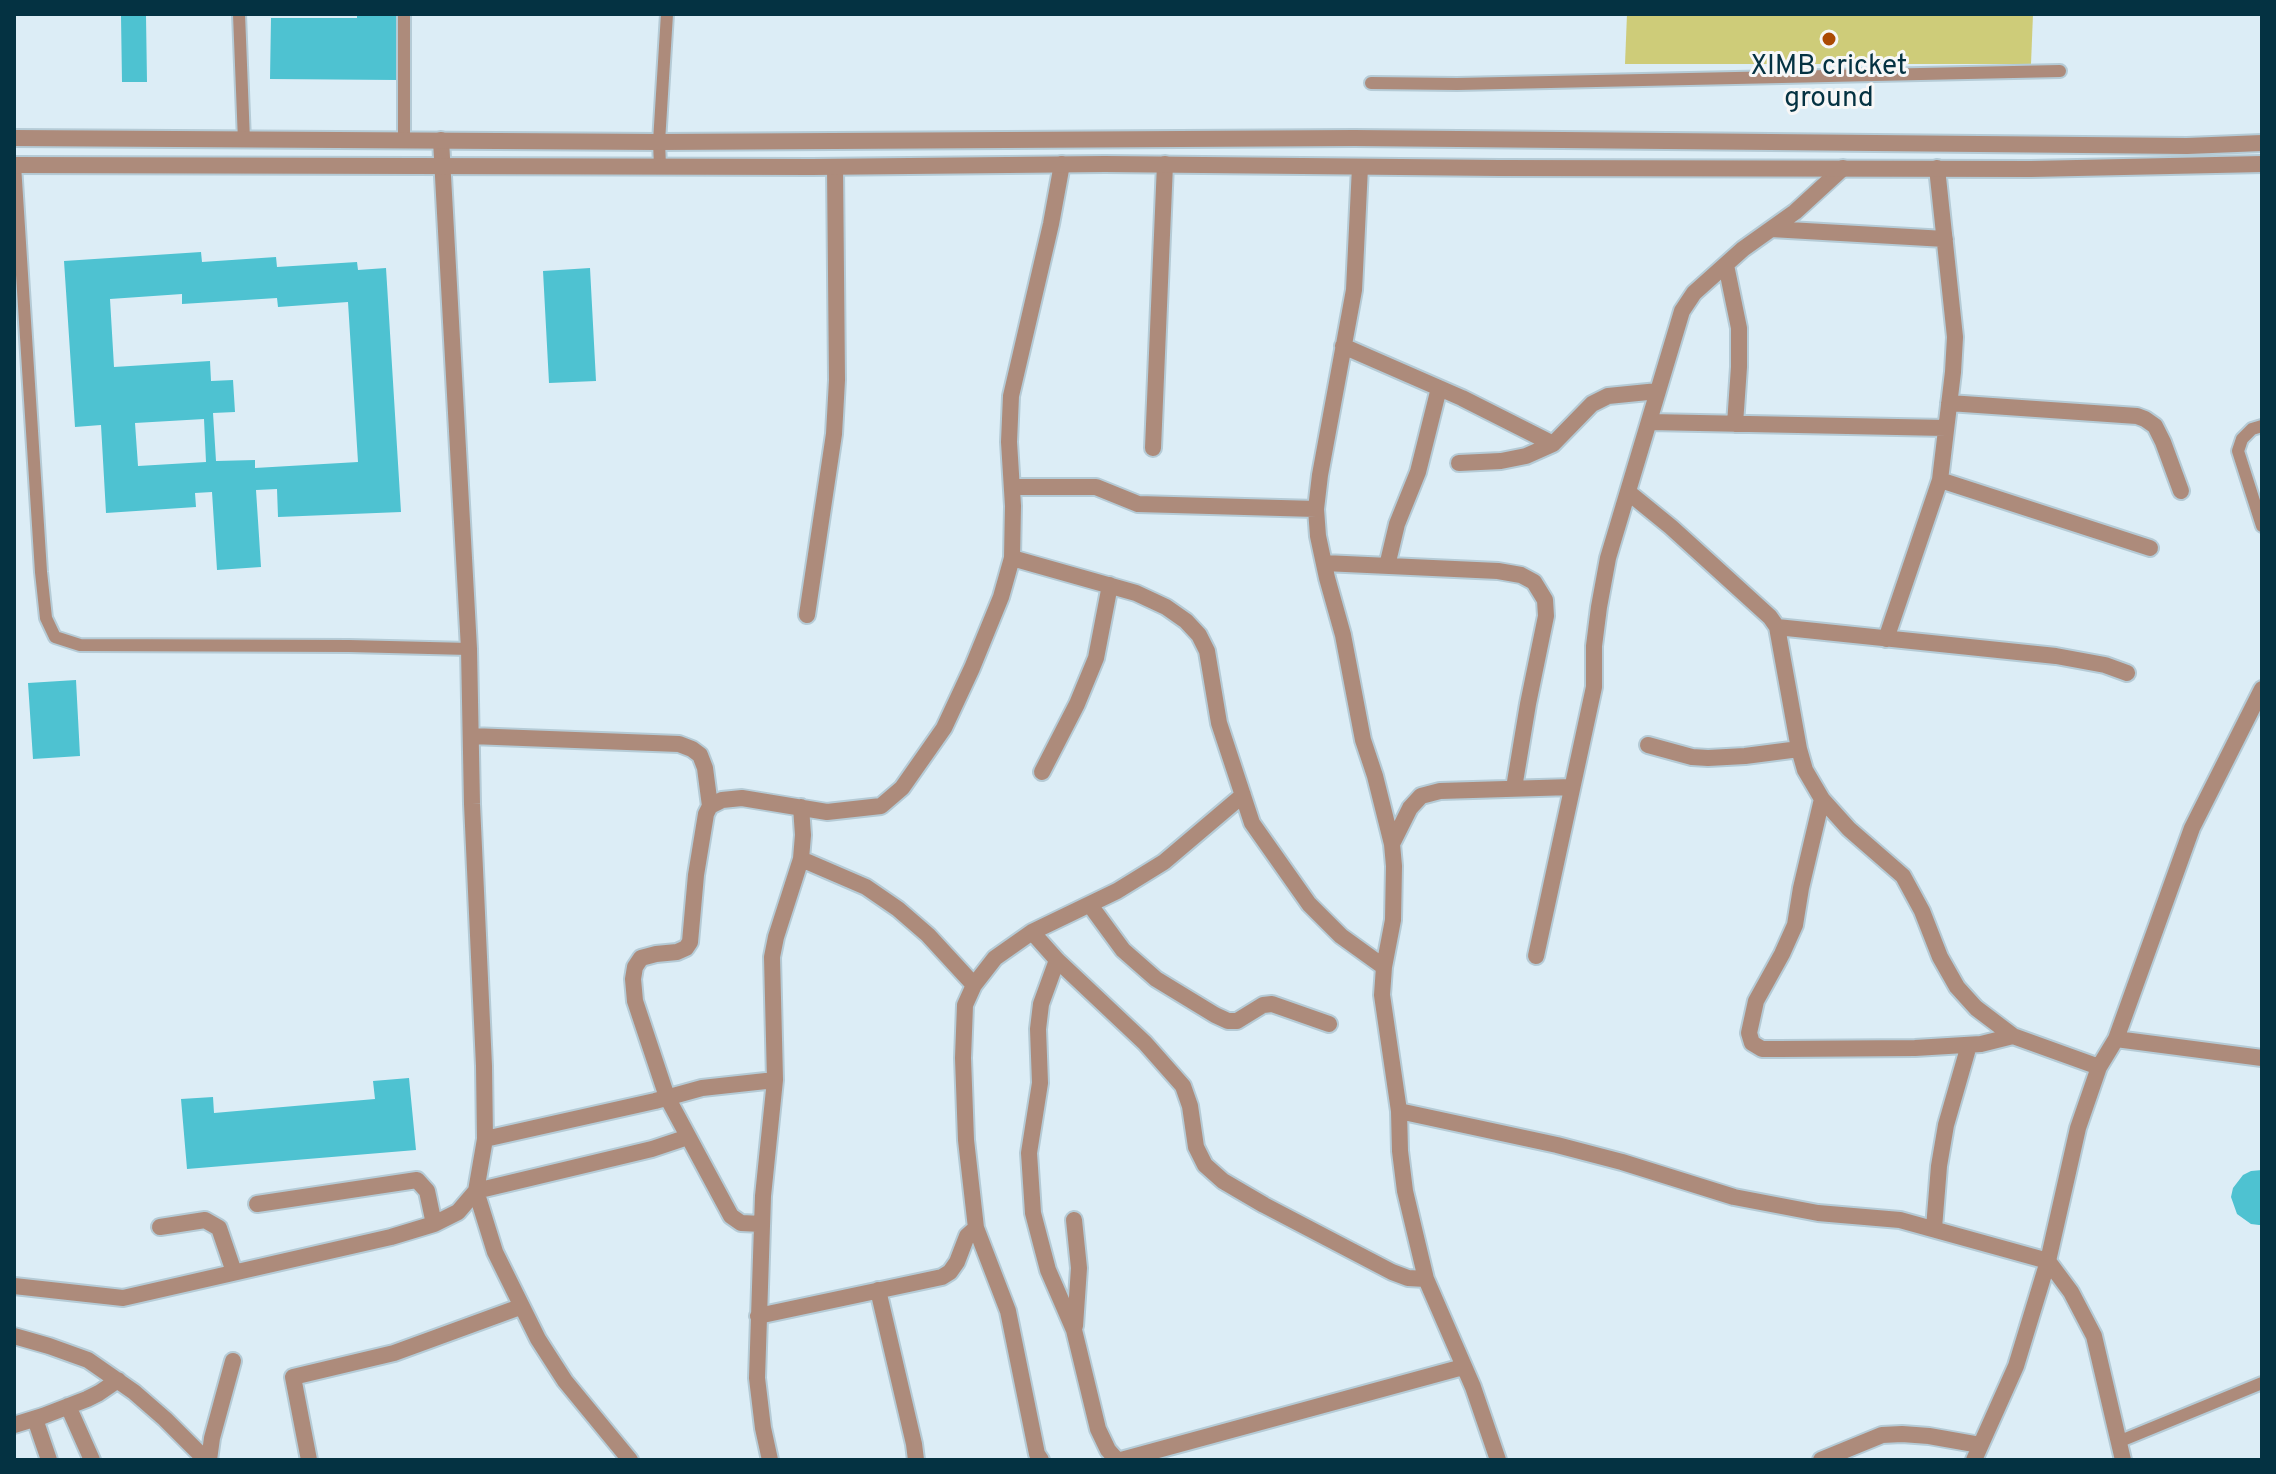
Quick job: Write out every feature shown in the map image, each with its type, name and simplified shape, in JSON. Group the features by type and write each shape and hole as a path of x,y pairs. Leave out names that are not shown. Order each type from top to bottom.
{"street":[{"path":"14,138 659,142 1354,138 2187,146 2262,143"},
{"path":"441,140 469,649 485,1139 476,1191 495,1252 538,1339 565,1381 630,1460"},
{"path":"710,806 722,800 742,798 827,812 881,806 902,788 944,728 990,625 1012,558 1011,396 1062,164"},
{"path":"14,165 835,167 1165,164 1937,168 2262,164"},
{"path":"1153,448 1165,164"},
{"path":"807,615 834,434 837,380 835,167"},
{"path":"1360,167 1354,290 1316,509 1318,536 1343,635 1363,740 1392,844 1393,920 1382,995 1399,1111 1405,1191 1426,1279 1473,1387 1498,1460"},
{"path":"1536,956 1594,687 1594,646 1608,558 1682,311 1694,293 1743,249 1795,212 1843,168"},
{"path":"1886,639 1940,480 1949,403 1955,337 1937,168"},
{"path":"1771,229 1945,239"},
{"path":"1726,265 1739,328 1735,424"},
{"path":"1343,346 1439,388 1553,444"},
{"path":"1387,566 1397,524 1418,472 1439,388"},
{"path":"1459,463 1526,456 1553,444 1592,404 1608,396 1658,391"},
{"path":"1949,403 2145,419 2155,426 2181,491"},
{"path":"1650,422 1946,428"},
{"path":"1940,480 2150,548"},
{"path":"1012,487 1096,487 1138,504 1316,509"},
{"path":"1628,492 1723,574 1777,627 1805,770 1822,799 1849,829 1903,876 1957,987 1976,1008 2013,1036 2099,1067"},
{"path":"1012,558 1136,593 1166,607 1199,635 1207,651 1219,723 1252,823 1309,904 1341,936 1384,967"},
{"path":"1324,563 1498,571 1521,575 1534,582 1545,600 1546,616 1514,788"},
{"path":"1042,772 1077,704 1096,658 1110,585"},
{"path":"1777,627 2056,656 2105,665 2127,673"},
{"path":"1821,1460 1882,1435 1902,1434 1929,1436 1977,1453 2016,1366 2048,1261 2078,1128 2099,1067 2116,1039 2192,828 2262,689"},
{"path":"471,736 679,744 700,755 705,768 710,806 696,875 690,942 677,952 641,958 635,967 633,979 635,1001 667,1097 731,1216 741,1223 762,1224"},
{"path":"1648,745 1692,757 1708,758 1799,749"},
{"path":"1392,844 1410,808 1421,796 1440,791 1572,787"},
{"path":"1041,1460 1037,1454 1008,1311 976,1228 966,1140 965,1005 974,985 995,958 1032,932 1117,891 1164,862 1243,795"},
{"path":"1822,799 1795,925 1756,1001 1749,1033 1752,1043 1762,1049 1969,1045 2013,1036"},
{"path":"770,1460 757,1378 762,1224 775,1080 772,957 801,859 801,807"},
{"path":"801,859 866,887 898,909 928,935 974,985"},
{"path":"1090,905 1123,950 1156,979 1215,1015 1237,1021 1263,1005 1272,1004 1329,1024"},
{"path":"1032,932 1057,960 1145,1043 1183,1086 1190,1106 1196,1147 1205,1165 1223,1181 1392,1272 1408,1278 1426,1279"},
{"path":"1057,960 1041,1004 1038,1029 1040,1083 1029,1153 1030,1185 1033,1213 1048,1270 1074,1330 1098,1429 1108,1450 1119,1460 1463,1367"},
{"path":"2116,1039 2262,1058"},
{"path":"1934,1228 1946,1125 1969,1045"},
{"path":"485,1139 702,1088 775,1080"},
{"path":"1399,1111 1609,1158 1734,1197 1818,1213 1900,1220 2048,1261 2071,1292 2094,1336 2123,1460"},
{"path":"14,1286 123,1298 391,1237 434,1224 458,1212 476,1191 652,1149 688,1137"},
{"path":"257,1204 417,1180 427,1191 434,1224"},
{"path":"160,1227 205,1220 219,1228 234,1272"},
{"path":"1074,1220 1079,1268 1074,1330"},
{"path":"758,1316 942,1277 957,1262 967,1236 976,1228"},
{"path":"878,1290 916,1460"},
{"path":"309,1460 293,1377 394,1353 520,1307"},
{"path":"14,1336 88,1360 165,1419 207,1460"},
{"path":"207,1460 233,1361"},
{"path":"14,1425 99,1393 118,1380"},
{"path":"68,1406 92,1460"},
{"path":"35,1419 49,1460"}],"lane":[{"path":"239,14 244,141"},
{"path":"404,14 404,140"},
{"path":"660,166 667,14"},
{"path":"1371,83 1457,84 2060,71"},
{"path":"14,165 41,572 46,618 55,637 80,645 469,649"},
{"path":"2262,426 2252,429 2242,439 2238,451 2262,526"},
{"path":"2118,1442 2262,1383"}],"shaded area":[{"name":"XIMB cricket ground","path":"1627,14 2033,14 2031,64 1625,64"}],"building":[{"path":"357,14 398,14 397,80 270,79 271,18 357,18"},
{"path":"121,16 146,16 147,82 122,82"},
{"path":"201,252 202,262 276,257 277,267 357,262 358,270 386,268 401,512 278,517 277,489 256,490 261,567 217,570 212,492 195,493 196,507 106,513 101,425 75,427 64,261","holes":["182,294 182,304 277,298 278,307 348,302 358,462 255,468 255,460 216,461 213,413 235,412 233,380 211,381 210,361 114,367 110,299","204,419 206,462 138,466 135,423"]},
{"path":"590,268 596,381 549,383 543,271"},
{"path":"76,680 80,756 33,759 28,683"},
{"path":"409,1078 416,1150 187,1169 181,1099 213,1097 214,1113 375,1099 373,1081"},
{"path":"2262,1170 2262,1225 2251,1224 2237,1214 2231,1197 2233,1188 2243,1175"}],"place":[{"name":"XIMB cricket ground","path":"1829,39"}]}
